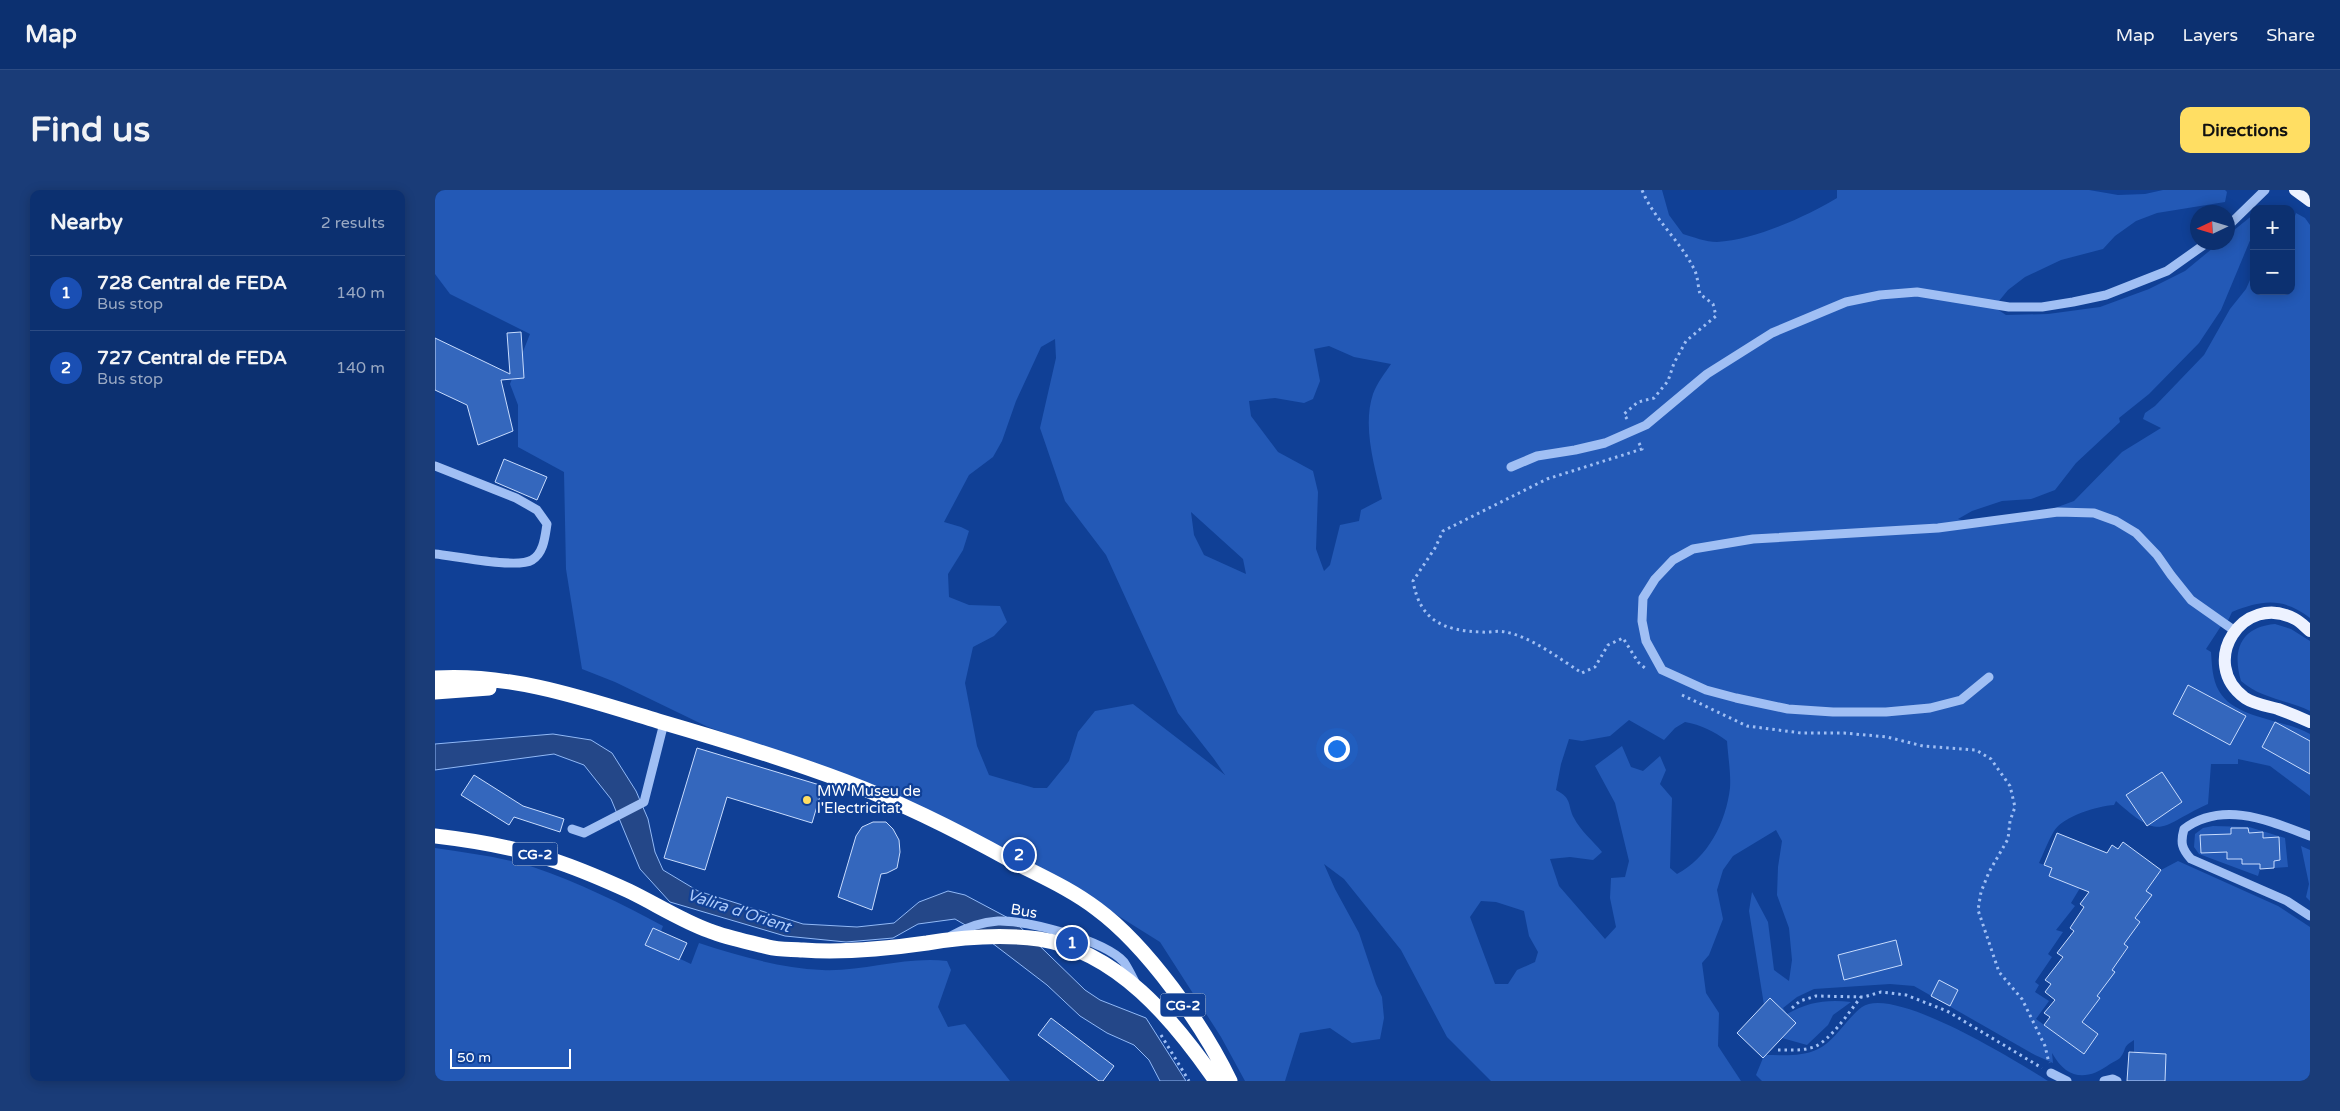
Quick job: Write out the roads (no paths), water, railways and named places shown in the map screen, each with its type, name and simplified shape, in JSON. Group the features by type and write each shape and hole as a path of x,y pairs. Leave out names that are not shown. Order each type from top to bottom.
{"highway":[{"name":"CG-2","path":"435,678 451,677 528,685 560,692 701,732 844,781 930,817 1070,891 1099,910 1127,935 1164,977 1196,1024 1230,1081"},
{"path":"435,692 528,685"},
{"name":"CG-2","path":"435,836 486,842 563,863 629,891 710,931 771,948 834,952 877,950 979,936 1043,934 1105,965 1141,992 1178,1029 1215,1081"}],"main road":[{"path":"2295,190 2310,201"},
{"path":"2310,631 2296,619 2282,614 2269,613 2252,616 2230,637 2225,658 2226,669 2233,686 2246,698 2310,722"}],"street":[{"path":"2235,219 2265,190"},
{"path":"1511,467 1537,456 1575,450 1605,442 1646,425 1707,374 1772,333 1846,302 1880,295 1917,292 2009,307 2042,307 2106,295 2167,271 2197,250"},
{"path":"435,466 516,498 537,510 547,524 542,548 533,560 514,564 435,554"},
{"path":"1989,677 1961,700 1930,708 1895,711 1833,712 1806,710 1736,698 1706,690 1662,670 1646,641 1642,621 1643,598 1655,579 1673,560 1693,549 1753,539 1938,528 2058,512 2094,514 2116,521 2137,533 2157,554 2191,600 2235,631"},
{"path":"572,829 585,833 643,802 664,722"},
{"path":"2310,836 2274,822 2242,814 2206,817 2195,821 2184,829 2181,840 2183,850 2191,859 2287,901 2310,916"},
{"path":"2051,1073 2067,1081"},
{"path":"2104,1081 2113,1079 2117,1081"}],"water":[{"name":"Valira d'Orient","path":"553,734 591,740 612,753 636,791 648,819 655,852 663,870 698,891 803,924 857,927 894,923 919,902 948,891 965,895 1014,921 1085,990 1100,1000 1146,1018 1186,1081 1160,1081 1149,1060 1134,1045 1107,1033 1080,1016 1047,985 979,933 955,919 918,924 893,938 846,942 785,936 670,902 640,869 611,799 584,765 554,754 435,770 435,744"}],"place":[{"name":"MW Museu de l'Electricitat","path":"807,800"},
{"name":"727 Central de FEDA","path":"1019,855"},
{"name":"728 Central de FEDA","path":"1072,943"}]}
